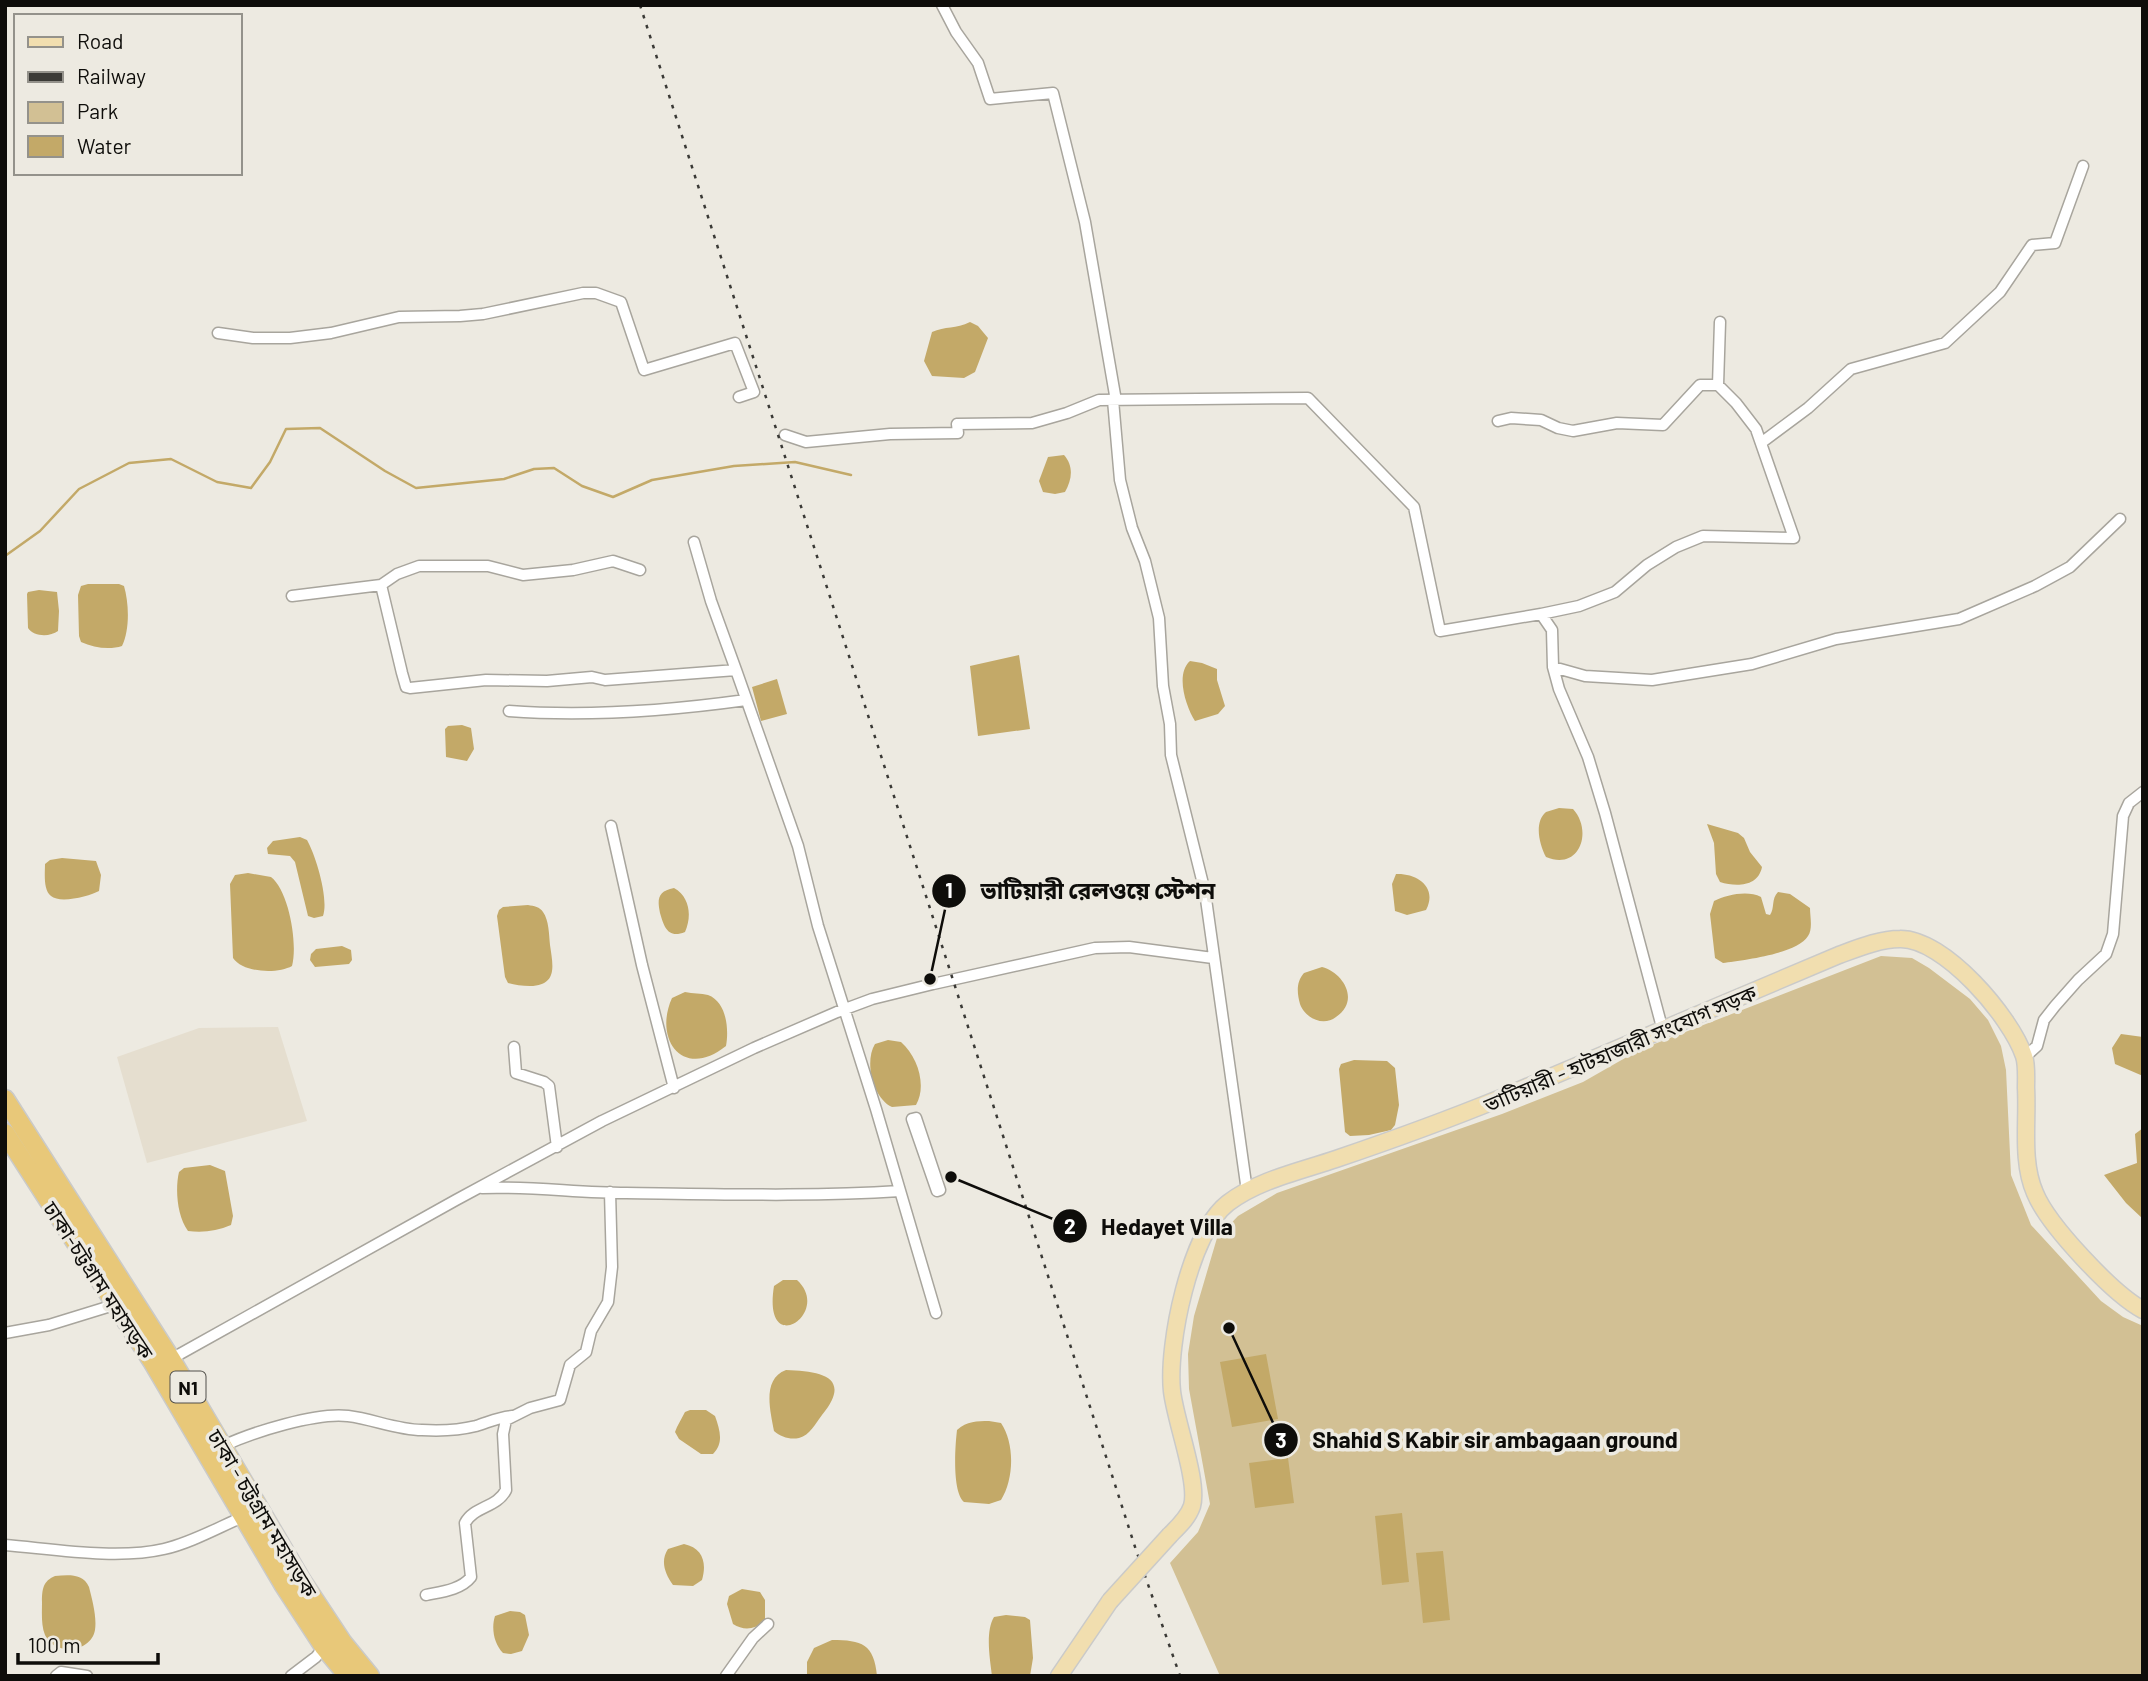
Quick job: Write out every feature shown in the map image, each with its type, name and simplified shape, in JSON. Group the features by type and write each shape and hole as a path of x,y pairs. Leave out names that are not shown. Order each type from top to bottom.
{"highway":[{"name":"ঢাকা - চট্টগ্রাম মহাসড়ক","path":"5,1099 172,1359 302,1581 343,1643 370,1676"},
{"name":"ঢাকা-চট্টগ্রাম মহাসড়ক","path":"5,1133 152,1361 283,1584 324,1647 348,1676"}],"main road":[{"name":"ভাটিয়ারী - হাটহাজারী সংযোগ সড়ক","path":"1059,1676 1110,1601 1183,1522 1193,1505 1191,1473 1172,1391 1172,1351 1179,1312 1194,1260 1208,1224 1227,1203 1247,1191 1447,1120 1873,943 1902,938 1930,948 1956,966 1997,1009 2025,1057 2026,1156 2028,1174 2036,1196 2053,1222 2101,1277 2126,1301 2143,1310"}],"street":[{"path":"942,5 956,32 978,63 990,99 1053,93 1085,222 1115,395 1113,400 1121,480 1132,528 1145,561 1159,618 1171,755 1197,855 1247,1191"},
{"path":"1762,443 1808,408 1851,369 1945,343 2000,292 2032,246 2055,243 2083,166"},
{"path":"218,333 253,338 290,338 331,333 399,317 472,315 583,293 596,293 621,302 644,370 735,343 754,392 739,397"},
{"path":"785,435 806,442 890,434 958,433 957,424 1032,423 1099,400 1308,398 1414,507 1440,631 1579,606 1615,592 1647,565 1676,547 1703,536 1794,538 1756,429 1718,385 1720,322"},
{"path":"1498,421 1511,418 1541,421 1573,431 1617,423 1663,425 1700,385 1718,385"},
{"path":"1553,667 1586,676 1652,680 1752,664 1836,639 1959,619 2035,586 2070,567 2120,519"},
{"path":"694,542 711,601 798,846 818,926 936,1313"},
{"path":"292,596 381,586 397,574 419,566 488,566 523,575 573,570 613,561 639,570"},
{"path":"381,586 406,687 485,680 547,681 592,677 605,680 736,670"},
{"path":"1541,614 1552,630 1553,667 1559,688 1598,787 1663,1031"},
{"path":"509,711 559,715 631,713 747,700"},
{"path":"2025,1057 2037,1045 2044,1020 2055,1006 2106,954 2113,934 2123,816 2129,803 2143,792"},
{"path":"611,826 642,965 674,1087"},
{"path":"172,1359 478,1188 610,1118 754,1048 845,1009 872,999 945,981 1095,948 1129,947 1213,958"},
{"path":"514,1047 516,1073 549,1086 557,1147"},
{"path":"916,1118 928,1154 940,1190 936,1191 912,1119 916,1118"},
{"path":"478,1188 542,1187 610,1192 747,1195 900,1191"},
{"path":"426,1595 458,1586 471,1577 465,1523 474,1512 502,1498 506,1490 506,1420 530,1408 561,1401 570,1365 586,1352 591,1331 608,1302 612,1267 610,1192"},
{"path":"5,1333 49,1325 114,1305"},
{"path":"223,1446 250,1436 327,1416 353,1416 397,1427 423,1430 474,1426 514,1416"},
{"path":"5,1545 90,1552 154,1551 245,1516"},
{"path":"726,1676 753,1638 768,1624"},
{"path":"290,1676 316,1657 324,1647"},
{"path":"56,1676 61,1672 87,1676"}],"shaded area":[{"path":"278,1027 307,1121 147,1163 117,1057 199,1028"}],"green space":[{"path":"1881,956 1912,958 1929,968 1970,999 1988,1020 2001,1046 2006,1070 2011,1175 2031,1225 2101,1301 2123,1317 2143,1326 2143,1676 1220,1676 1170,1563 1198,1532 1210,1504 1189,1389 1188,1354 1194,1316 1217,1238 1238,1216 1277,1193 1502,1114 1583,1082 1639,1050"}],"water":[{"path":"970,322 978,326 988,338 975,372 964,378 932,376 924,361 932,332"},
{"path":"1064,455 1071,473 1065,492 1043,492 1039,481 1048,457"},
{"path":"81,586 124,586 128,616 122,646 102,648 81,642 78,595"},
{"path":"39,590 57,592 58,631 51,634 38,634 28,628 27,594"},
{"path":"1019,655 1030,729 978,736 970,666"},
{"path":"1190,661 1217,669 1217,680 1225,706 1218,714 1195,721 1188,708 1183,682 1183,674"},
{"path":"777,679 787,714 761,721 752,687"},
{"path":"462,725 471,728 474,749 467,761 446,757 445,729 448,726"},
{"path":"1559,808 1573,809 1579,818 1582,838 1575,854 1558,860 1546,857 1541,846 1539,827 1546,812"},
{"path":"1707,824 1738,833 1744,838 1750,852 1762,867 1756,878 1739,885 1720,882 1716,874 1714,843"},
{"path":"300,837 307,840 318,867 323,889 323,916 308,916 295,862 290,856 268,854 267,848 273,841"},
{"path":"62,858 96,861 101,875 99,891 68,899 51,896 46,886 45,864 50,860"},
{"path":"248,873 271,877 283,894 294,945 292,966 286,969 261,971 244,967 233,958 230,884 235,875"},
{"path":"1396,874 1411,876 1423,883 1429,895 1426,910 1407,915 1395,911 1392,884"},
{"path":"674,888 683,896 689,913 685,932 679,934 668,930 659,908 662,894"},
{"path":"1778,892 1790,894 1810,908 1811,926 1808,936 1782,952 1723,963 1715,958 1710,914 1714,901 1737,894 1755,895 1761,897 1766,914 1770,915"},
{"path":"528,905 539,908 545,915 552,967 552,973 545,982 530,986 508,983 505,977 497,916 503,907"},
{"path":"342,946 351,950 352,960 349,964 315,967 310,960 316,949"},
{"path":"1322,967 1337,975 1348,996 1343,1011 1326,1021 1315,1020 1302,1009 1298,992 1298,984 1304,973"},
{"path":"685,992 708,995 723,1010 727,1025 726,1046 711,1055 697,1059 685,1057 670,1041 667,1014 672,998"},
{"path":"2121,1034 2143,1037 2143,1076 2115,1064 2112,1048"},
{"path":"888,1040 901,1042 916,1064 921,1089 916,1105 892,1107 875,1088 870,1060 872,1052 875,1044"},
{"path":"1354,1060 1387,1061 1395,1068 1399,1105 1395,1125 1391,1130 1350,1136 1345,1132 1339,1069 1341,1064"},
{"path":"2143,1128 2143,1219 2126,1203 2104,1175 2137,1163 2135,1134"},
{"path":"210,1165 225,1171 233,1216 231,1225 210,1231 188,1231 181,1218 178,1202 179,1172 184,1168"},
{"path":"783,1280 797,1280 806,1293 807,1305 802,1316 794,1323 785,1325 778,1321 773,1308 774,1286"},
{"path":"1266,1354 1278,1419 1232,1427 1220,1362"},
{"path":"786,1370 811,1372 829,1379 833,1384 831,1402 812,1429 799,1438 780,1435 774,1431 772,1423 770,1396 773,1380"},
{"path":"706,1410 715,1416 720,1441 713,1454 701,1454 679,1439 675,1432 685,1412"},
{"path":"968,1423 1001,1423 1009,1441 1011,1462 1005,1492 1001,1500 989,1504 964,1502 956,1479 957,1430"},
{"path":"1288,1458 1294,1503 1255,1508 1249,1463"},
{"path":"1402,1513 1409,1582 1382,1585 1375,1516"},
{"path":"684,1544 696,1549 704,1562 702,1580 693,1586 673,1585 664,1567 668,1549"},
{"path":"1443,1551 1450,1620 1423,1623 1416,1553"},
{"path":"55,1576 79,1577 89,1587 95,1614 95,1630 92,1638 80,1647 64,1649 50,1642 45,1635 42,1619 43,1589 48,1580"},
{"path":"742,1589 760,1592 765,1600 765,1620 753,1628 741,1628 733,1624 727,1604 729,1596"},
{"path":"510,1611 525,1615 529,1635 522,1651 511,1654 503,1653 495,1641 493,1631 495,1616"},
{"path":"1006,1615 1030,1620 1033,1658 1030,1676 992,1676 989,1646 991,1623 994,1617"},
{"path":"832,1640 851,1641 865,1646 873,1657 877,1676 807,1676 807,1662 814,1648"}],"waterway":[{"path":"5,556 40,531 79,489 129,463 171,459 217,482 251,488 270,462 286,429 320,428 416,488 504,479 534,469 554,468 582,486 613,497 652,480 734,466 795,462 851,475"}],"railway":[{"path":"640,5 1136,1550 1180,1676"}],"place":[{"name":"ভাটিয়ারী রেলওয়ে স্টেশন","path":"930,979"},
{"name":"Hedayet Villa","path":"951,1177"},
{"name":"Shahid S Kabir sir ambagaan ground","path":"1229,1328"}]}
